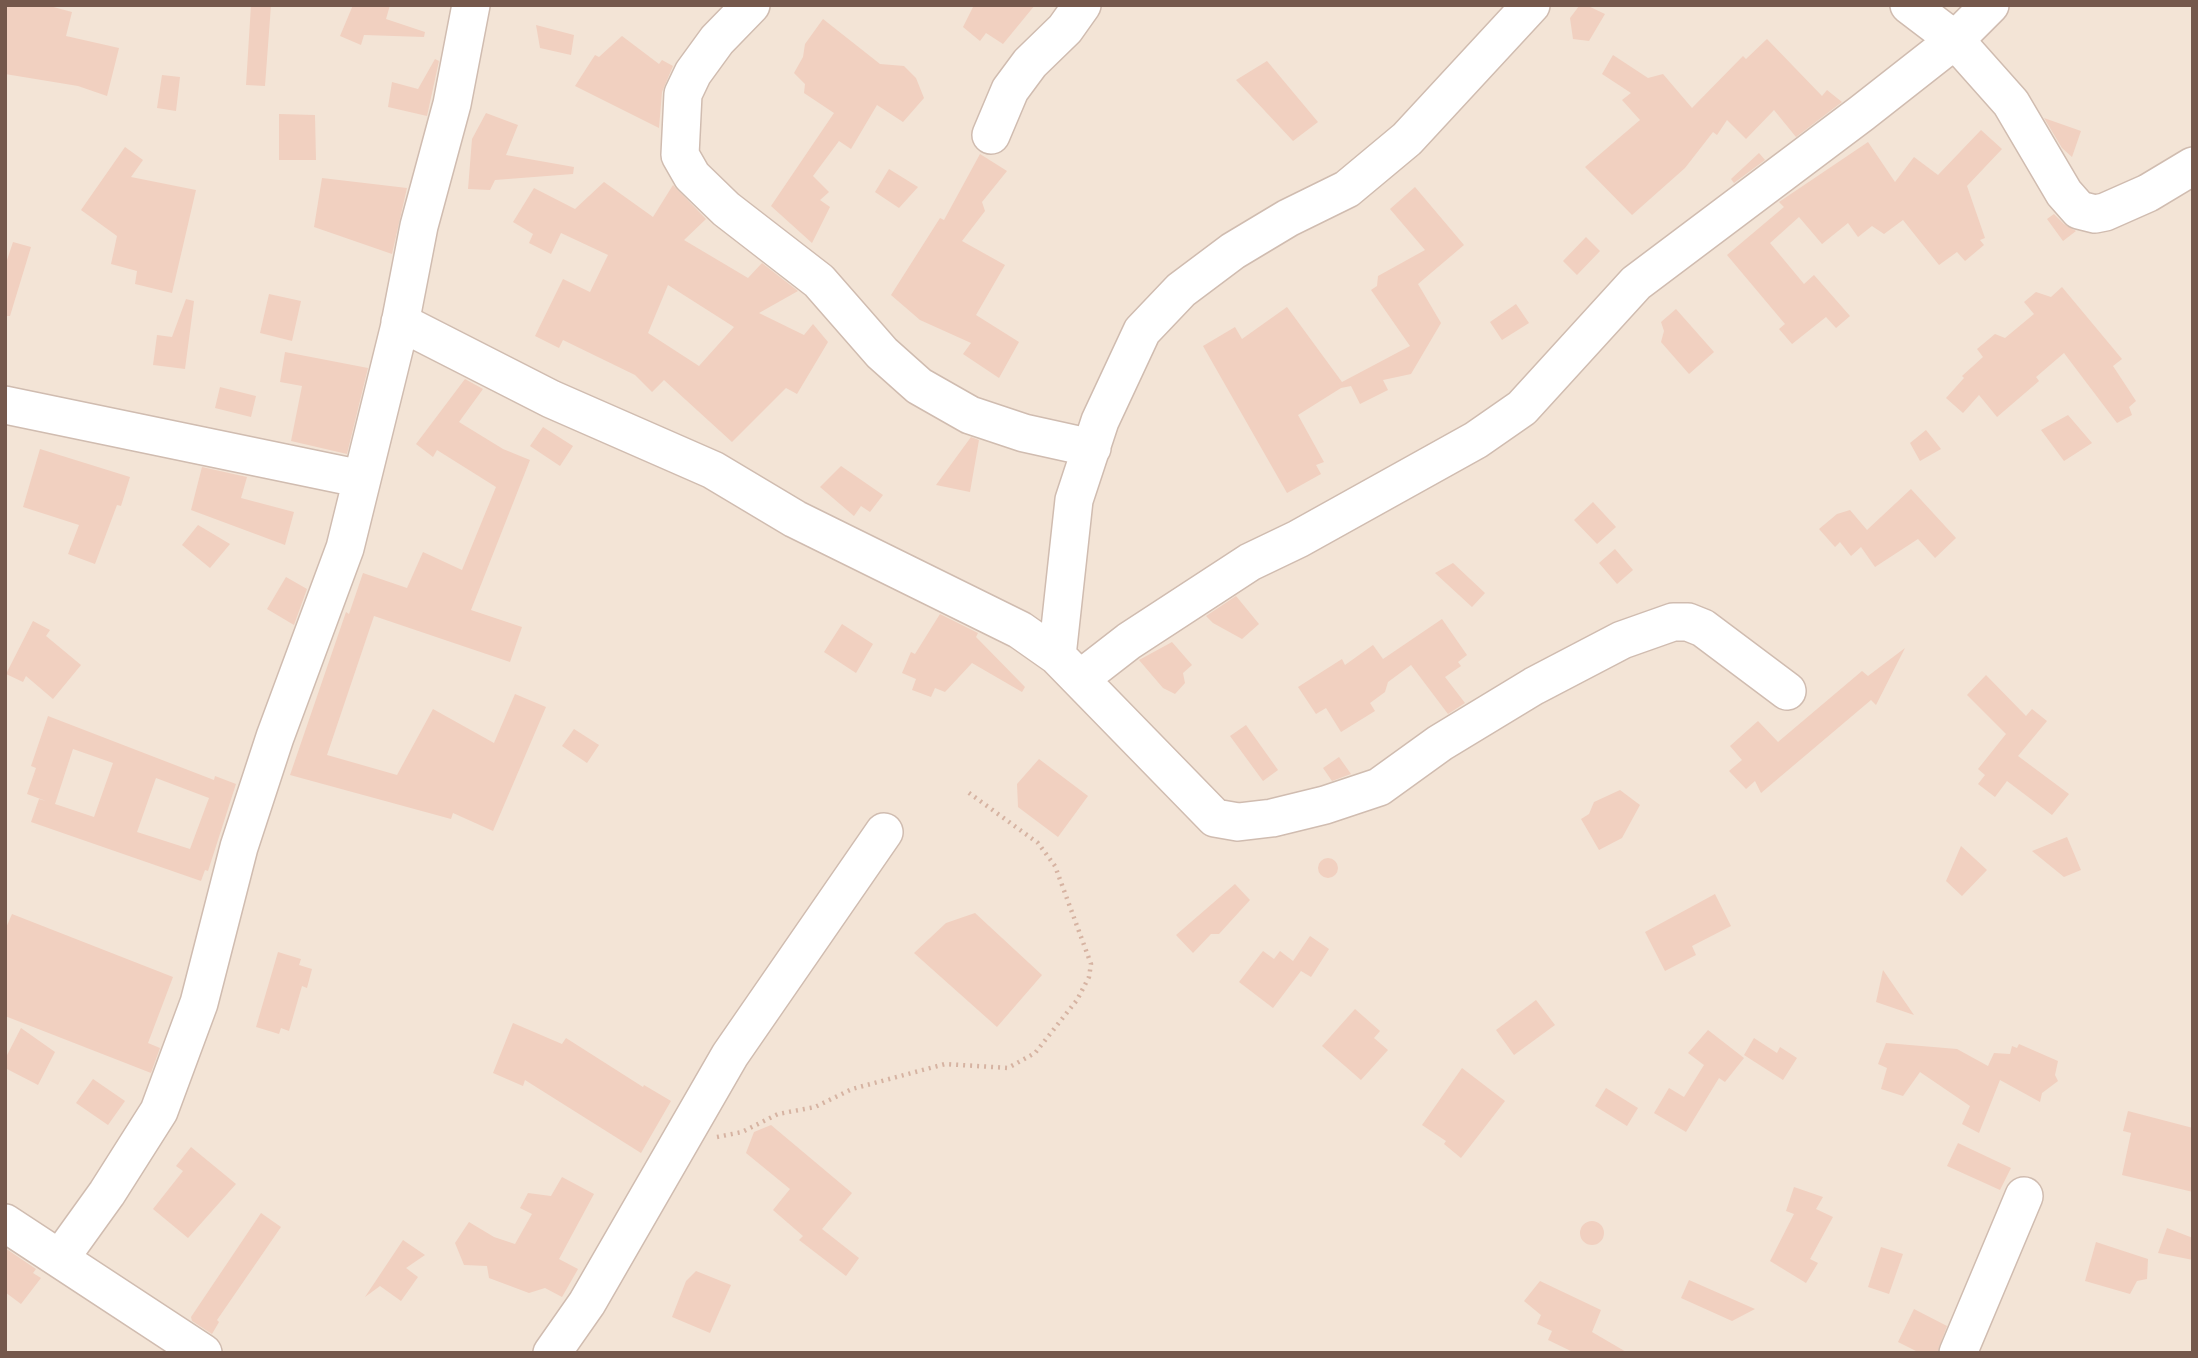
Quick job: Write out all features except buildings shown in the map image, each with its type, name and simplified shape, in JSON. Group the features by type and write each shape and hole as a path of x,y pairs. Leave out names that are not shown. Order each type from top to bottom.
{"street":[{"path":"61,1256 107,1193 159,1111 199,1003 239,847 275,737 345,548 400,322 419,226 452,104 471,5"},
{"path":"751,5 717,40 693,73 683,94 680,155 692,176 726,209 819,281 882,353 919,386 970,415 1024,433 1092,448"},
{"path":"991,135 1010,90 1030,62 1065,29 1082,5"},
{"path":"1069,667 1074,500 1100,421 1142,331 1181,290 1233,251 1347,189 1406,139 1531,5"},
{"path":"1909,5 1955,40 2011,103 2064,193 2079,210 2095,214 2105,212 2148,193 2193,166"},
{"path":"1069,667 1129,641 1250,562 1298,539 1476,440 1522,408 1636,283 1955,40 1990,5"},
{"path":"400,322 551,399 713,470 795,519 1020,630 1069,667 1132,730 1206,812 1215,818 1238,822 1325,805 1379,787 1440,743 1534,686 1622,640 1673,622 1688,622 1703,628 1787,691"},
{"path":"5,405 362,479"},
{"path":"552,1353 587,1303 730,1055 884,832"},
{"path":"1958,1353 2024,1196"},
{"path":"5,1223 61,1256 203,1353"}],"path":[{"path":"679,1145 742,1132 778,1114 815,1107 852,1089 945,1064 1008,1068 1035,1053 1077,1000 1089,977 1091,964 1055,866 1038,843 965,790"}],"shaded area":[{"path":"5,5 2193,5 2193,1353 5,1353"}]}
